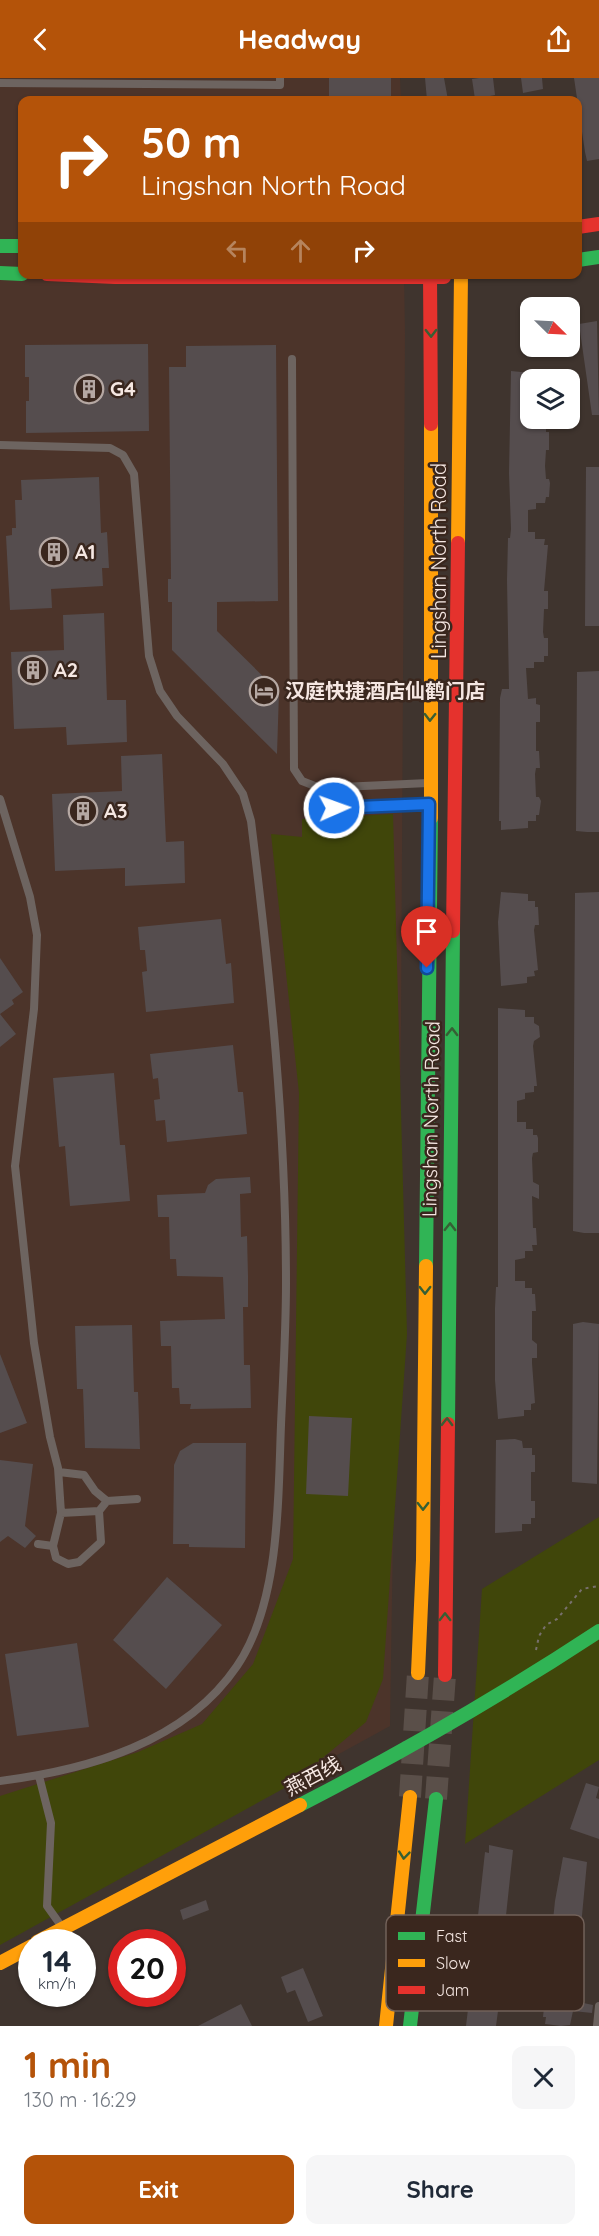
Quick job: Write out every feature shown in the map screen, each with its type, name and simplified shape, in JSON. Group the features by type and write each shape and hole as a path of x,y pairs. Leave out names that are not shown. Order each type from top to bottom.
{"street":[{"path":"582,226 599,224"},
{"path":"0,246 18,246"},
{"path":"582,259 599,257"},
{"path":"0,273 18,274"},
{"name":"Lingshan North Road","path":"418,1672 423,1548 429,783 433,575 430,279"},
{"name":"Lingshan North Road","path":"445,1675 463,279"},
{"name":"燕西线","path":"63,1929 385,1761 508,1691 599,1630"},
{"path":"398,1915 410,1797"},
{"path":"423,1915 436,1799"},
{"path":"0,1963 18,1953"},
{"path":"386,2026 388,2011"},
{"path":"410,2026 412,2011"}],"lane":[{"path":"0,83 280,85 279,78"},
{"path":"292,359 294,769 302,780 320,788 429,783"},
{"path":"0,446 110,448 123,455 134,474 149,656 160,691 177,716 223,764 243,794 251,821 275,1027 286,1283 279,1468 269,1589 256,1632 237,1666 210,1701 178,1725 130,1748 92,1762 39,1776 0,1781"},
{"path":"0,799 30,897 37,935 34,1009 15,1166 34,1343 58,1472 61,1513 53,1546 56,1558 68,1564 80,1562 101,1542 99,1511 107,1500"},
{"path":"310,809 429,804"},
{"path":"58,1472 84,1475 95,1491 107,1500 137,1499"},
{"path":"61,1513 99,1511"},
{"path":"38,1544 53,1546"},
{"path":"39,1776 51,1823 47,1906 63,1929"},
{"path":"597,2026 599,2006"}],"path":[{"path":"542,1667 536,1650 542,1630 557,1619 582,1589 599,1586"}],"shaded area":[{"path":"0,78 400,78 401,96 18,96 18,279 404,279 405,333 401,1027 390,1726 0,1940"}],"green space":[{"path":"393,814 407,1334 383,1679 366,1722 290,1785 29,1929 18,1929 18,1935 0,1945 0,1796 138,1752 202,1724 253,1664 293,1559 299,1093 271,834 302,837 302,819"},
{"path":"599,1517 599,1760 465,1844 482,1589"}],"building":[{"path":"329,78 391,78 391,96 329,96"},
{"path":"425,78 444,78 447,96 427,96"},
{"path":"493,78 495,95 475,96 472,79"},
{"path":"521,78 542,78 543,89 523,93"},
{"path":"574,78 599,78 599,159 587,161 582,132 582,96 577,96"},
{"path":"597,321 599,415 592,415 580,324"},
{"name":"G4","path":"148,344 149,431 26,433 29,377 25,377 25,345"},
{"path":"276,345 278,601 217,602 217,631 279,692 277,754 172,650 172,602 168,602 168,579 171,579 169,367 186,367 186,346"},
{"path":"511,371 520,372 520,429 546,429 546,432 549,432 549,450 546,450 545,466 546,479 549,479 550,483 549,497 546,497 545,503 536,503 536,509 528,510 528,532 535,532 535,539 545,539 544,545 548,545 544,591 548,591 548,609 544,609 543,632 544,638 548,638 548,656 544,656 544,662 534,662 534,668 526,668 528,699 536,698 536,704 540,705 540,722 536,722 536,751 539,751 540,768 536,768 535,774 536,797 539,797 541,801 539,815 536,815 536,821 528,821 528,828 501,830 501,821 499,821 500,698 502,689 509,689 507,580 508,538 510,538 511,529 509,473"},
{"path":"586,467 599,467 599,626 585,626"},
{"name":"A1","path":"99,477 101,533 107,532 109,568 102,568 103,586 51,589 52,608 10,610 6,536 12,535 12,528 16,528 15,500 22,500 21,480"},
{"name":"A2","path":"104,613 107,700 126,700 127,742 67,745 66,727 14,729 11,652 64,650 63,615"},
{"path":"599,671 599,832 576,831 577,672"},
{"name":"A3","path":"162,754 166,842 184,841 185,883 125,886 125,868 55,871 52,794 122,791 121,756"},
{"path":"501,892 528,894 528,901 535,901 535,907 538,907 539,925 535,925 534,930 538,970 534,971 535,976 527,977 527,983 501,986 498,922"},
{"path":"599,892 599,1233 584,1233 573,1231 575,893"},
{"path":"221,919 226,964 231,963 234,1003 146,1012 142,972 147,971 145,950 140,950 138,927"},
{"path":"0,958 23,992 12,1000 14,1004 0,1014"},
{"path":"498,1008 525,1010 525,1017 534,1017 534,1023 539,1026 540,1037 534,1041 533,1046 537,1086 534,1086 534,1092 525,1093 525,1099 517,1101 517,1122 526,1122 526,1129 533,1129 533,1135 537,1135 538,1138 538,1152 533,1153 532,1158 533,1182 539,1185 539,1199 532,1196 533,1228 536,1228 537,1245 532,1245 533,1251 525,1251 525,1258 515,1260 515,1281 525,1281 525,1288 532,1288 532,1294 535,1294 536,1311 532,1311 532,1340 537,1344 537,1358 532,1358 532,1363 535,1403 531,1404 531,1410 524,1410 524,1416 498,1419 495,1380 495,1308 496,1287 498,1287"},
{"path":"0,1014 16,1034 0,1047"},
{"path":"233,1045 238,1092 243,1092 247,1134 167,1142 165,1120 156,1121 154,1100 160,1099 158,1078 153,1079 150,1054"},
{"path":"114,1073 120,1145 125,1145 130,1201 70,1206 65,1146 59,1147 53,1078"},
{"path":"250,1177 251,1193 240,1194 241,1237 247,1236 248,1307 243,1307 244,1365 250,1365 251,1408 190,1409 191,1404 180,1404 179,1388 172,1388 171,1346 161,1346 160,1321 225,1319 223,1277 177,1276 176,1259 170,1259 169,1217 158,1217 157,1195 205,1193 208,1185 216,1179"},
{"path":"583,1322 599,1324 597,1484 572,1482 573,1324"},
{"path":"132,1325 134,1392 138,1392 140,1449 85,1448 83,1389 77,1389 75,1326"},
{"path":"0,1354 27,1423 0,1433"},
{"path":"309,1416 352,1418 348,1496 306,1494"},
{"path":"496,1440 522,1441 523,1448 532,1448 532,1455 535,1455 535,1472 531,1472 531,1501 535,1501 535,1518 531,1518 531,1524 522,1524 522,1531 495,1533"},
{"path":"193,1443 246,1443 245,1548 189,1547 189,1544 173,1544 174,1465 180,1451"},
{"path":"0,1460 33,1464 25,1526 36,1536 25,1548 8,1536 0,1542"},
{"path":"167,1577 222,1625 166,1689 113,1640"},
{"path":"77,1643 89,1727 17,1736 5,1654"},
{"path":"586,1783 599,1787 596,1798 599,1799 599,1839 570,1829"},
{"path":"489,1845 513,1850 506,1915 478,1915 485,1852 489,1853"},
{"path":"563,1857 587,1862 582,1915 554,1915"},
{"path":"206,1900 209,1910 183,1920 180,1910"},
{"path":"303,1968 323,2016 308,2022 295,1990 287,1993 281,1977"},
{"path":"584,2003 593,2005 592,2013 573,2011 584,2011"},
{"path":"241,2004 252,2026 198,2026"},
{"path":"468,2011 498,2011 496,2026 466,2026"},
{"path":"544,2011 573,2011 570,2025 545,2024 546,2017 543,2017"}],"tunnel":[{"path":"410,1797 418,1673"},
{"path":"436,1799 445,1675"}],"traffic: fast":[{"path":"0,246 18,246"},
{"path":"582,259 599,257"},
{"path":"0,273 18,274"},
{"path":"426,1266 431,818"},
{"path":"448,1424 453,931"},
{"path":"300,1805 452,1722 599,1631"},
{"path":"423,1915 436,1799"},
{"path":"410,2026 412,2011"}],"traffic: slow":[{"path":"458,543 461,279"},
{"path":"431,424 431,818"},
{"path":"418,1673 423,1560 426,1266"},
{"path":"398,1915 410,1797"},
{"path":"62,1929 300,1805"},
{"path":"0,1963 18,1953"},
{"path":"386,2026 388,2011"}],"traffic: jam":[{"path":"582,226 599,224"},
{"path":"430,279 431,424"},
{"path":"453,931 458,543"},
{"path":"445,1675 448,1424"}],"place":[{"name":"G4","path":"89,389"},
{"name":"A1","path":"54,552"},
{"name":"A2","path":"33,670"},
{"name":"汉庭快捷酒店仙鹤门店","path":"264,691"},
{"name":"A3","path":"83,811"}],"route":[{"path":"334,808 429,804 427,968"}]}
